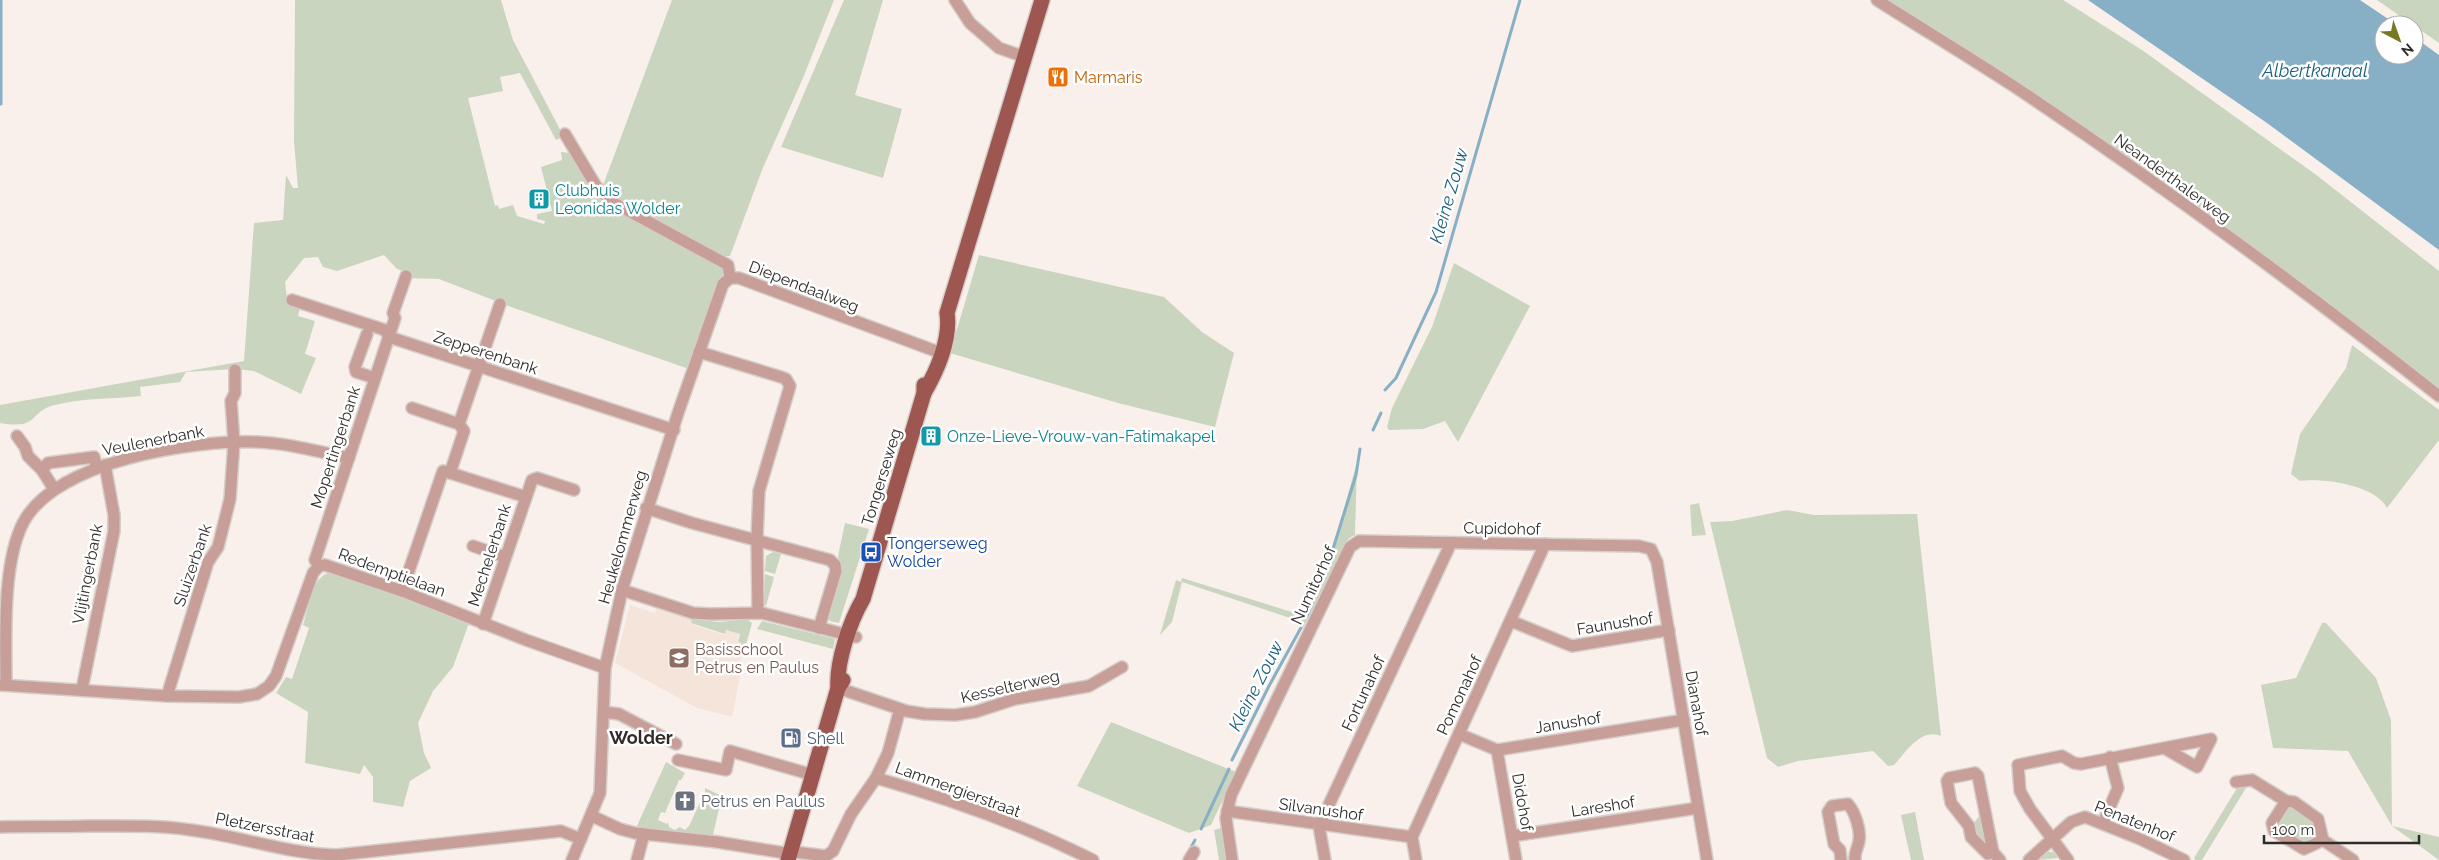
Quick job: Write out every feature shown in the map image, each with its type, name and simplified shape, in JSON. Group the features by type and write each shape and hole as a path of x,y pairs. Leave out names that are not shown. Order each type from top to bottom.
{"main road":[{"path":"1025,57 1042,0"},
{"name":"Tongerseweg","path":"789,856 838,688 836,674 852,636 855,612 863,599 924,393 925,372 936,351 941,320 948,313 1025,57"}],"street":[{"path":"955,0 970,23 998,48 1025,57"},
{"name":"Neanderthalerweg","path":"1877,0 2018,89 2133,169 2346,323 2439,396"},
{"name":"Diependaalweg","path":"565,134 596,186 612,202 728,265 730,278 739,278 936,351"},
{"name":"Mopertingerbank","path":"319,566 315,560 389,337 395,318 393,313 406,276"},
{"name":"Heukelommerweg","path":"572,860 592,816 601,787 605,668 622,590 646,508 674,430 698,352 723,284 730,278"},
{"name":"Zepperenbank","path":"292,300 385,330 389,337 674,430"},
{"path":"459,424 500,304"},
{"path":"368,334 355,367 356,372 375,378"},
{"path":"698,352 781,376 786,379 790,386 760,485 757,539 758,613"},
{"path":"234,442 231,401 235,393 235,370"},
{"path":"402,591 443,471 450,473 464,431 459,424 412,408"},
{"path":"17,436 25,447 28,456 42,470 54,489"},
{"name":"Veulenerbank","path":"3,684 3,603 20,528 35,507 54,489 101,466 151,454 234,442 290,446 350,458"},
{"name":"Sluizerbank","path":"167,696 208,562 218,547 230,498 234,442"},
{"path":"42,470 48,463 94,457 101,466"},
{"name":"Vlijtingerbank","path":"82,690 114,531 114,515 101,466"},
{"name":"Mechelerbank","path":"450,473 526,497"},
{"name":"Mechelerbank","path":"483,624 531,482 536,478 574,490"},
{"path":"646,508 692,523 830,560 836,565 836,571 819,628"},
{"name":"Cupidohof","path":"1350,546 1359,542 1545,544 1639,546 1654,551"},
{"name":"Fortunahof","path":"1319,826 1451,543"},
{"name":"Pomonahof","path":"1412,837 1545,544"},
{"path":"473,546 505,557"},
{"name":"Numitorhof","path":"1232,860 1226,824 1231,795 1350,546"},
{"name":"Dianahof","path":"1654,551 1708,860"},
{"name":"Redemptielaan","path":"3,684 167,696 246,696 257,694 269,686 276,676 313,573 319,566 331,565 483,624 605,668"},
{"path":"622,590 693,612 711,614 758,613 852,636"},
{"name":"Faunushof","path":"1511,621 1572,646 1669,630"},
{"name":"Kesselterweg","path":"838,688 900,709 925,714 964,714 1015,699 1089,686 1122,667"},
{"path":"876,778 888,753 900,709"},
{"path":"604,712 620,714 676,744"},
{"name":"Janushof","path":"1497,750 1684,720"},
{"path":"1459,734 1497,750"},
{"path":"2068,860 2052,840 2020,791 2018,766 2062,756 2074,763 2081,764 2164,748"},
{"name":"Didohof","path":"1497,750 1516,860"},
{"path":"678,760 726,770 729,756 813,775"},
{"path":"2103,823 2118,788 2110,757"},
{"path":"1975,773 1978,776 1997,856 1988,854 1971,837 1969,826 1951,802 1947,781 1949,778 1975,773"},
{"name":"Lammergierstraat","path":"789,856 822,856 829,854 851,814 876,778 977,812 1060,844 1093,860"},
{"path":"2236,782 2252,780 2286,801 2294,802 2318,819 2323,840 2353,860"},
{"path":"2286,801 2272,824 2274,831 2304,849 2323,840"},
{"path":"1841,860 1840,850 1834,844 1828,812 1832,806 1848,804 1854,810 1859,840 1854,854 1855,860"},
{"name":"Lareshof","path":"1512,836 1698,808"},
{"name":"Silvanushof","path":"1227,811 1319,826 1412,837"},
{"path":"592,816 620,829 644,834 717,842 789,856"},
{"name":"Penatenhof","path":"2029,860 2078,818 2085,817 2103,823 2184,860"},
{"name":"Pletzersstraat","path":"0,827 142,825 200,831 300,853 337,855 561,831 581,839"},
{"path":"1319,826 1325,860"},
{"path":"637,860 644,834"},
{"path":"1412,837 1416,860"}],"shaded area":[{"name":"Basisschool Petrus en Paulus","path":"630,605 655,613 656,609 692,619 691,624 725,635 727,630 739,634 737,642 740,644 738,651 743,653 739,665 742,667 732,717 697,708 615,663"}],"green space":[{"path":"295,0 501,0 513,40 564,137 556,140 520,73 500,77 503,91 468,98 495,206 498,205 499,209 513,205 517,216 544,224 545,221 537,219 537,214 552,211 541,167 562,160 561,152 570,153 600,194 721,265 724,270 689,369 514,308 439,279 408,278 409,273 397,269 384,255 337,271 323,267 318,257 304,258 285,282 287,298 300,308 298,316 315,321 305,354 316,358 301,394 254,371 234,369 186,372 180,382 140,387 141,396 65,403 47,408 33,419 22,424 0,423 0,405 244,361 254,223 283,220 286,175 293,188 298,188 294,141"},
{"path":"672,0 834,0 803,78 762,170 730,256 723,256 619,202 602,188"},
{"path":"844,0 883,0 855,95 902,109 883,178 781,147"},
{"path":"1882,0 2063,0 2142,50 2315,174 2439,271 2439,389 2303,289"},
{"path":"2377,0 2439,0 2439,43 2424,33 2424,15 2399,15"},
{"path":"979,255 1164,297 1202,332 1234,353 1215,427 1118,403 950,353"},
{"path":"1454,263 1530,306 1458,442 1445,421 1423,429 1389,430 1387,427 1392,408 1432,327"},
{"path":"2352,345 2439,410 2439,440 2387,508 2381,500 2361,489 2335,482 2300,481 2291,474 2300,434 2346,368"},
{"path":"1357,462 1355,535 1349,538 1312,616 1305,623 1182,582 1172,622 1160,635 1176,580 1181,582 1182,578 1308,617 1337,534"},
{"path":"1699,503 1706,535 1692,536 1690,505"},
{"path":"1787,510 1814,515 1917,514 1941,736 1934,734 1920,738 1908,748 1894,765 1888,766 1873,751 1798,761 1778,767 1767,758 1710,522 1732,521"},
{"path":"845,523 869,529 839,623 830,621 828,618 842,570 838,556"},
{"path":"773,552 781,554 775,574 765,571 766,556"},
{"path":"331,572 469,623 453,667 433,691 418,723 424,753 431,768 410,781 403,807 373,802 373,777 364,765 360,774 305,763 308,712 276,693 286,677 292,679 309,628 303,625 315,586 324,575"},
{"path":"765,574 774,577 766,606 764,602"},
{"path":"692,619 719,622 747,619 752,623 744,652 739,651 741,643 738,642 740,634 726,630 725,634 691,623"},
{"path":"762,621 835,639 833,649 757,629"},
{"path":"2322,623 2326,623 2376,678 2391,720 2392,826 2348,751 2273,748 2261,685 2296,678"},
{"path":"1111,722 1236,772 1211,825 1189,833 1077,786"},
{"path":"666,762 685,773 681,780 679,780 665,813 661,812 658,820 667,824 668,822 669,827 675,830 680,827 685,830 689,826 705,792 705,788 722,796 712,839 636,828"},
{"path":"2249,783 2202,860 2195,860 2194,858 2239,785"},
{"path":"2294,807 2316,822 2318,830 2309,842 2302,843 2280,829 2278,824 2288,808"},
{"path":"1915,812 1924,860 1911,860 1901,815"},
{"path":"1983,812 1989,845 1973,834 1971,826"},
{"path":"2392,826 2439,837 2439,860"},
{"path":"1225,827 1230,860 1219,860 1214,830"},
{"path":"2048,852 2053,852 2058,858 2039,860"}],"water":[{"name":"Albertkanaal","path":"2088,0 2360,0 2382,15 2374,15 2374,65 2424,65 2424,44 2439,55 2439,250 2267,123"}],"waterway":[{"path":"1,0 1,104"},
{"name":"Kleine Zouw","path":"1385,390 1396,378 1436,292 1520,0"},
{"name":"Kleine Zouw","path":"1373,430 1381,413"},
{"name":"Kleine Zouw","path":"1307,616 1332,552 1356,475 1360,449"},
{"name":"Kleine Zouw","path":"1232,760 1303,624"},
{"name":"Kleine Zouw","path":"1201,829 1229,769"},
{"name":"Kleine Zouw","path":"1189,851 1195,840"}],"place":[{"name":"Marmaris","path":"1058,77"},
{"name":"Clubhuis Leonidas Wolder","path":"539,199"},
{"name":"Onze-Lieve-Vrouw-van-Fatimakapel","path":"931,436"},
{"name":"Tongerseweg Wolder","path":"871,552"},
{"name":"Basisschool Petrus en Paulus","path":"679,658"},
{"name":"Shell","path":"791,738"},
{"name":"Petrus en Paulus","path":"685,801"}],"district":[{"name":"Wolder","path":"641,738"}]}
